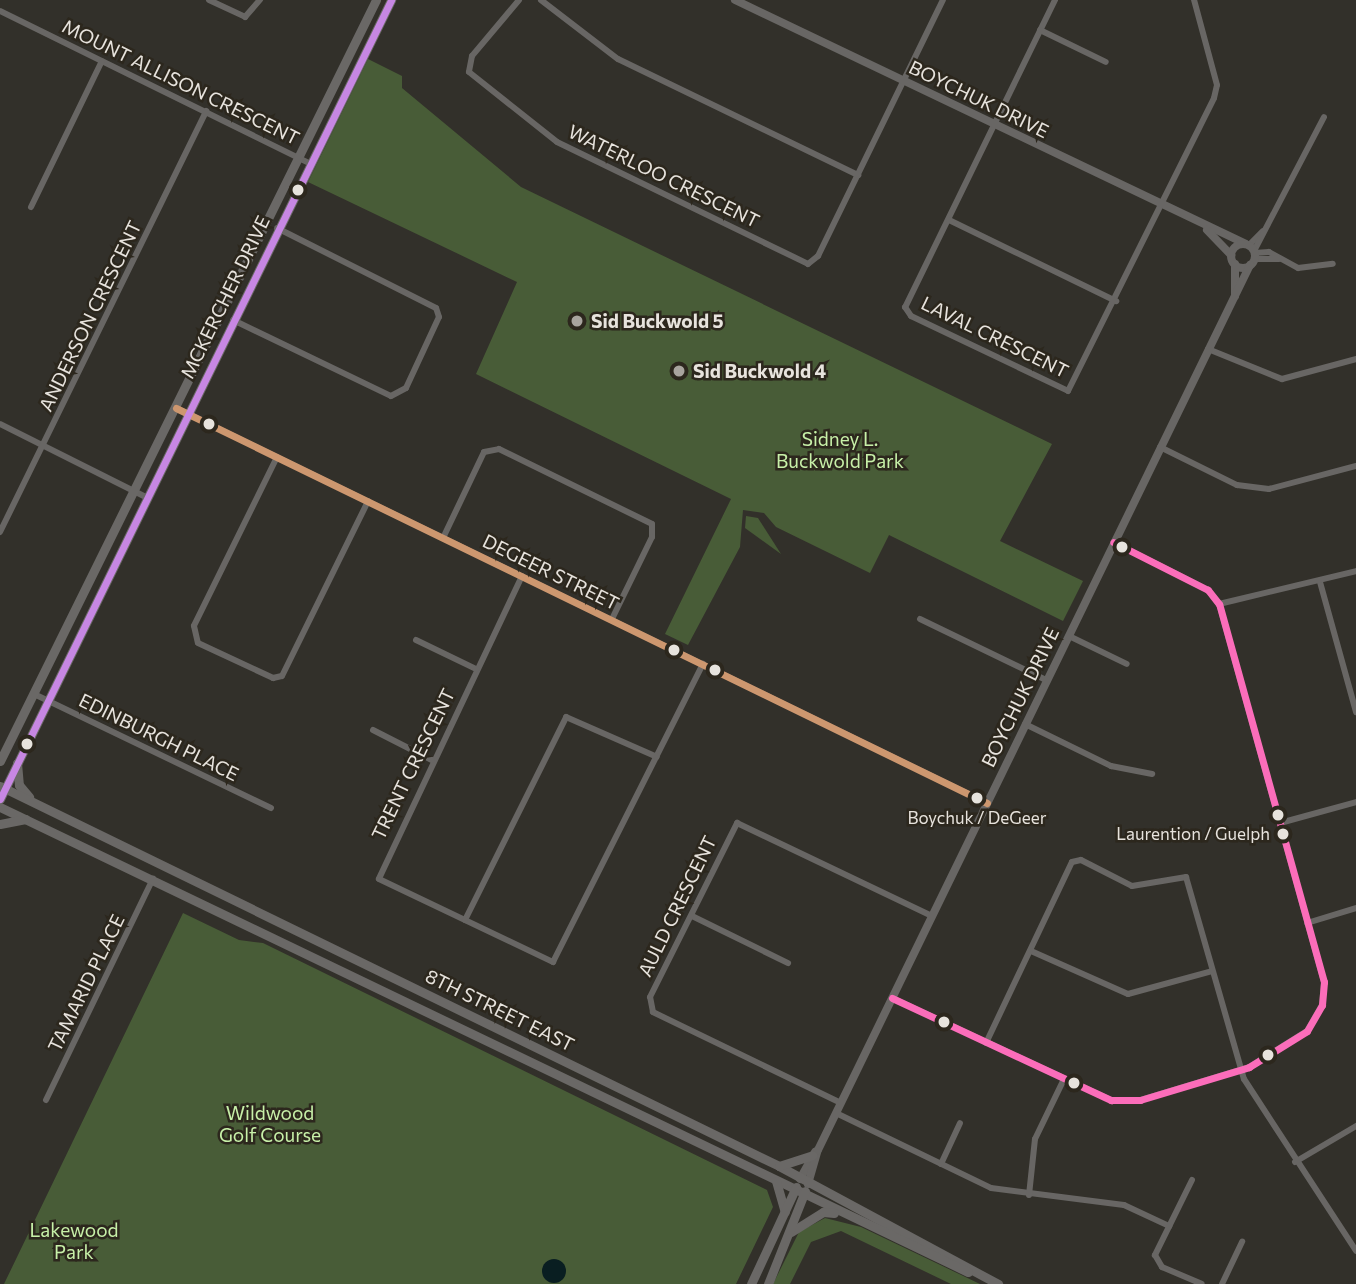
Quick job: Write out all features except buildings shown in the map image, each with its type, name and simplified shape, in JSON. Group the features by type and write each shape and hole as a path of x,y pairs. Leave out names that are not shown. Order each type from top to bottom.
{"main road":[{"name":"MCKERCHER DRIVE","path":"0,760 376,0"},
{"name":"MCKERCHER DRIVE","path":"0,799 2,788 48,700 391,0"},
{"path":"17,762 20,789 36,803"},
{"name":"8TH STREET EAST","path":"2,788 779,1166 934,1245 979,1275"},
{"name":"8TH STREET EAST","path":"0,807 842,1214 998,1284"},
{"path":"0,824 29,819"},
{"path":"779,1166 815,1153"},
{"path":"776,1181 785,1212"},
{"name":"BOYCHUK DRIVE","path":"768,1284 789,1234 804,1181"},
{"name":"BOYCHUK DRIVE","path":"751,1284 785,1212 799,1193"},
{"path":"789,1234 823,1212 842,1214"}],"street":[{"path":"209,0 245,17 260,0"},
{"name":"WATERLOO CRESCENT","path":"519,0 472,56 468,72 557,142 808,264 858,175 943,0"},
{"path":"541,0 618,59 858,175"},
{"name":"BOYCHUK DRIVE","path":"735,0 1251,253 1234,296 815,1153 804,1181"},
{"name":"LAVAL CRESCENT","path":"1055,0 948,220 907,312 1060,389 1074,388 1162,208 1217,85 1194,0"},
{"name":"MOUNT ALLISON CRESCENT","path":"0,11 310,163"},
{"path":"1040,30 1106,62"},
{"path":"31,207 103,61"},
{"name":"ANDERSON CRESCENT","path":"0,533 206,111"},
{"path":"1235,264 1251,253 1324,117"},
{"path":"948,220 1116,301"},
{"path":"233,320 391,396 405,388 439,312 277,229"},
{"name":"BOYCHUK DRIVE","path":"1207,230 1231,255 1235,264 1234,296"},
{"path":"1231,255 1251,253 1280,260 1298,268 1333,264"},
{"path":"1208,349 1282,379 1356,359"},
{"name":"DEGEER STREET","path":"176,408 987,803"},
{"path":"0,424 146,497"},
{"path":"1160,447 1237,485 1269,489 1356,466"},
{"path":"443,538 484,452 499,449 652,524 652,537 612,619"},
{"path":"277,457 194,626 198,643 273,678 282,676 368,501"},
{"path":"892,998 1063,1081 1111,1100 1140,1100 1241,1070 1289,1046 1322,1005 1324,982 1219,604 1208,590 1113,542"},
{"path":"1219,604 1320,582 1356,571"},
{"name":"TRENT CRESCENT","path":"522,576 376,873 542,958 560,957 703,664"},
{"path":"1320,582 1356,712"},
{"path":"920,620 1046,680"},
{"path":"1069,636 1127,664"},
{"path":"416,640 476,669"},
{"name":"EDINBURGH PLACE","path":"34,694 271,808"},
{"path":"466,920 566,717 657,757"},
{"path":"1025,724 1111,766 1152,774"},
{"path":"373,730 432,760"},
{"path":"1280,823 1356,802"},
{"name":"AULD CRESCENT","path":"841,1103 653,1012 650,997 740,822 932,916"},
{"path":"986,1043 1076,859 1132,886 1186,877 1241,1070 1295,1162 1355,1247"},
{"name":"TAMARID PLACE","path":"46,1100 153,879"},
{"path":"1307,923 1356,908"},
{"path":"692,916 788,963"},
{"path":"1031,951 1128,994 1212,971"},
{"path":"1029,1195 1035,1139 1063,1081"},
{"path":"836,1113 991,1188 1029,1195 1124,1205 1169,1226"},
{"path":"941,1164 960,1123"},
{"path":"1295,1162 1356,1126"},
{"path":"1192,1180 1156,1260 1202,1284"},
{"path":"1223,1284 1242,1242"}],"green space":[{"name":"Sidney L. Buckwold Park","path":"368,59 402,76 402,88 521,187 1052,444 1000,541 1083,581 1063,621 889,535 870,573 776,527 764,513 743,510 740,547 688,645 665,634 731,499 476,374 517,282 308,182"},
{"path":"746,516 758,518 781,554 745,528"},
{"name":"Wildwood Golf Course","path":"183,913 239,940 263,943 767,1190 773,1207 736,1284 4,1284"},
{"path":"825,1218 861,1227 980,1284 951,1284 841,1231 811,1242 790,1284 773,1284 799,1232"}],"water":[{"path":"554,1259 563,1262 566,1271 563,1280 554,1283 545,1280 542,1271 545,1262"}],"transit line":[{"path":"0,799 391,0"},
{"path":"176,408 987,803"},
{"path":"892,998 1111,1100 1140,1100 1249,1067 1307,1031 1322,1005 1324,982 1219,604 1208,590 1113,542"}],"place":[{"name":"Sid Buckwold 5","path":"577,321"},
{"name":"Sid Buckwold 4","path":"679,371"},
{"name":"Boychuk / DeGeer","path":"977,798"},
{"name":"Laurention / Guelph","path":"1283,834"}],"park label":[{"name":"Lakewood Park","path":"74,1241"}]}
